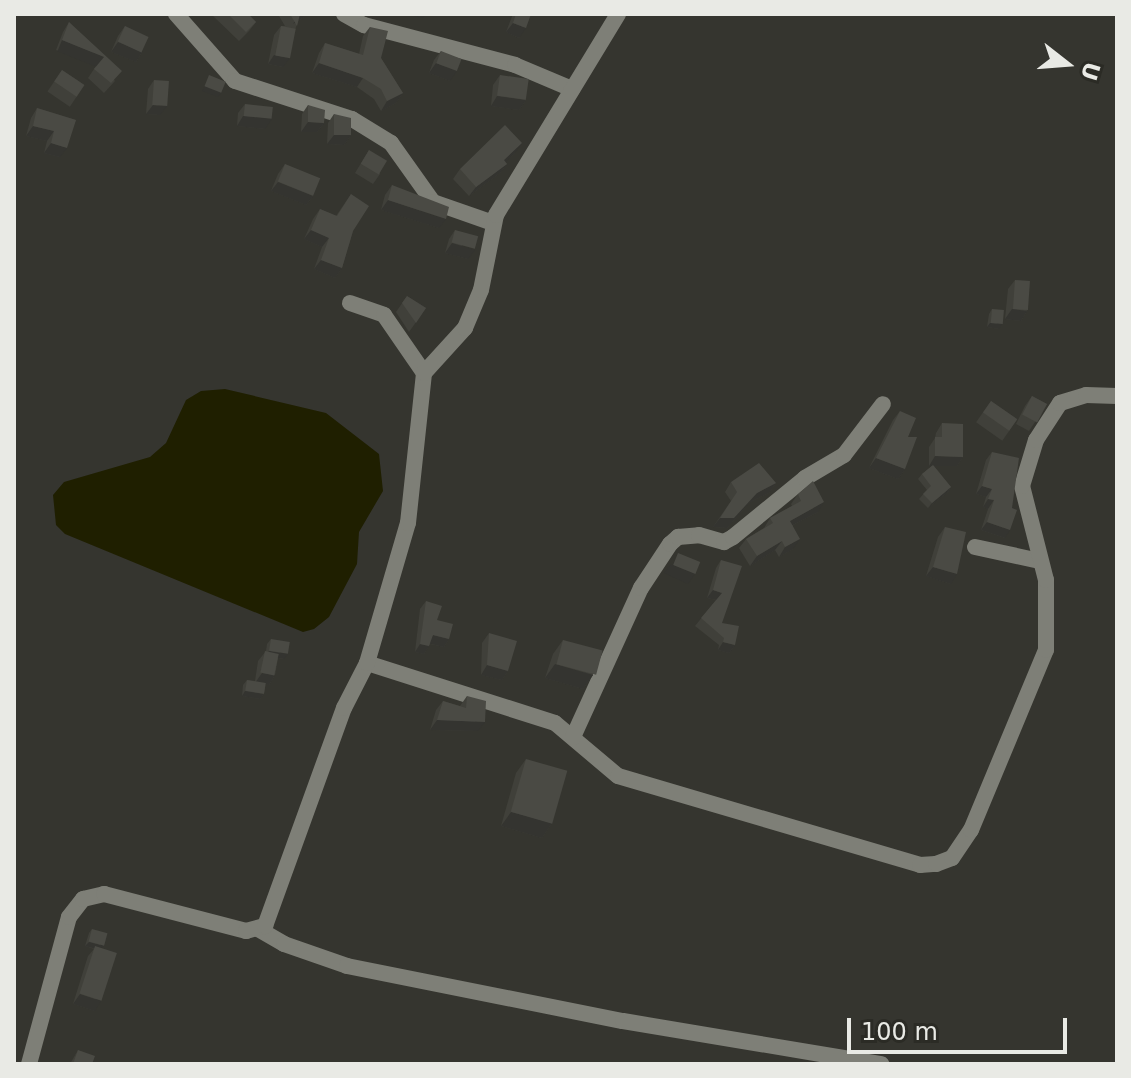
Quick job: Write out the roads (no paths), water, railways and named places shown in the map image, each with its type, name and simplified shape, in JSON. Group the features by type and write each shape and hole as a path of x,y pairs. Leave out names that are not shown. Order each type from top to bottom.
{"street":[{"path":"176,14 235,81 352,119 391,143 433,202 493,223"},
{"path":"344,14 364,25 515,65 572,89"},
{"path":"260,930 283,880 344,708 367,663 408,523 424,373 457,339 472,313 493,223 618,14"},
{"path":"350,303 384,315 424,373"},
{"path":"367,663 528,713 573,737 618,776 920,865 936,864 952,858 971,830 1046,650 1050,607 1022,486 1036,440 1060,403 1086,395 1117,396"},
{"path":"573,737 641,588 670,544 678,537 699,535 724,542 733,537 805,478 844,455 883,404"},
{"path":"975,547 1040,561"},
{"path":"29,1064 69,917 83,899 104,894 246,931 260,930 347,966 623,1021 881,1064"}]}
